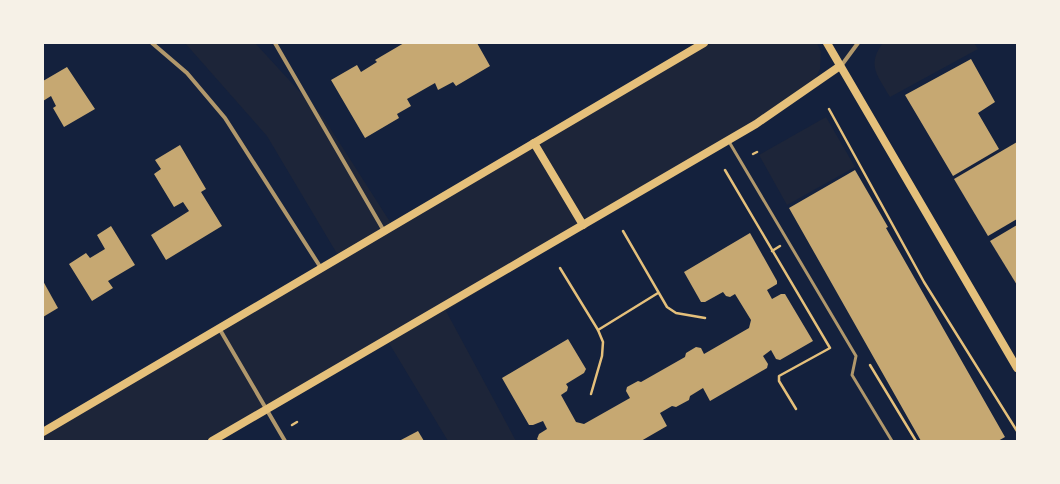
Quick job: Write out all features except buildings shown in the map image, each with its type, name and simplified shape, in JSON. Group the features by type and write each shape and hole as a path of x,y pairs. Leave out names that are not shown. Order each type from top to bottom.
{"main road":[{"path":"43,432 704,43"},
{"path":"827,43 1017,368"},
{"path":"212,441 756,124 840,66"},
{"path":"534,143 583,225"}],"street":[{"path":"152,43 186,73 225,118 322,268"},
{"path":"275,43 384,231"},
{"path":"840,66 858,43"},
{"path":"219,328 285,441"}],"lane":[{"path":"728,140 856,356 852,375 892,441"}],"path":[{"path":"829,109 924,282 1017,432"},
{"path":"753,154 757,152"},
{"path":"725,170 830,348 779,376 779,380 796,409"},
{"path":"623,231 667,307 676,313 705,318"},
{"path":"772,251 781,245"},
{"path":"560,268 602,338 603,347 599,369 591,394"},
{"path":"598,330 658,293"},
{"path":"870,365 916,441"},
{"path":"292,426 297,422"}],"shaded area":[{"path":"185,43 255,43 323,117 392,225 670,63 709,43 817,43 821,52 820,69 812,85 728,140 446,311 516,441 448,441 389,343 219,441 43,441 43,430 339,257 267,136"},
{"path":"883,43 974,43 978,49 890,97 878,76 875,64 875,58"},
{"path":"826,117 855,167 787,205 759,155"}]}
